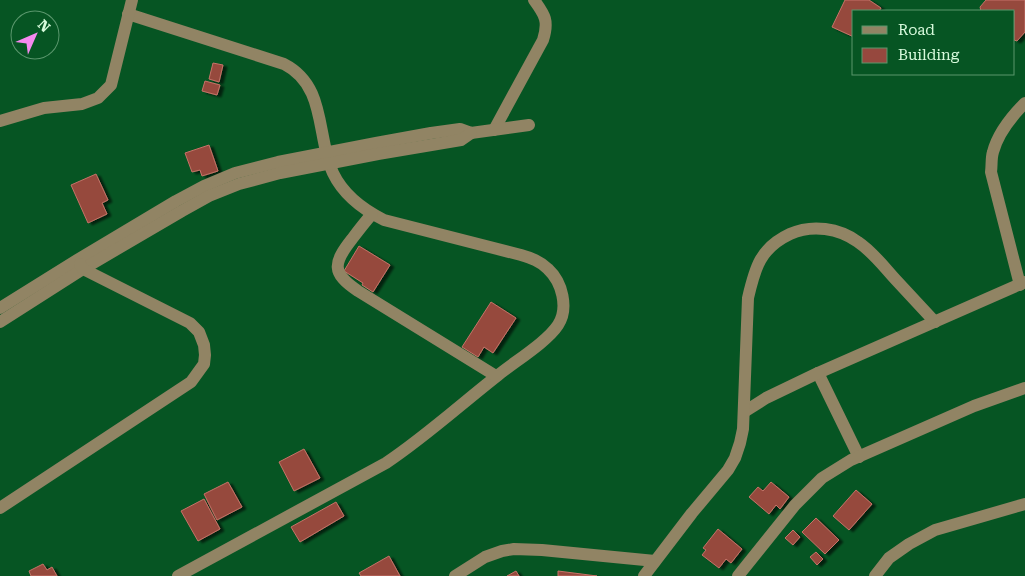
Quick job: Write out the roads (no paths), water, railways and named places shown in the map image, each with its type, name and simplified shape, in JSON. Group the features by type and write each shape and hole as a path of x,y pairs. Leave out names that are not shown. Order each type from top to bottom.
{"street":[{"path":"0,121 44,108 82,104 98,98 111,85 132,0"},
{"path":"494,130 543,40 547,28 543,12 534,0"},
{"path":"128,14 205,37 291,67 306,81 314,96 333,172 339,183 359,204 384,220 536,260 548,269 557,280 564,311 559,324 541,342 408,448 386,463 184,575"},
{"path":"744,412 766,398 818,373 1022,283 991,172 993,153 1001,133 1012,116 1025,103"},
{"path":"0,308 209,196 239,184 328,158 378,154 461,140 471,133 529,124"},
{"path":"372,214 343,250 337,267 340,275 358,291 496,376"},
{"path":"644,576 728,470 735,458 743,429 748,298 752,278 758,263 768,248 794,232 812,228 827,229 843,234 859,242 874,255 935,322"},
{"path":"0,322 80,265"},
{"path":"0,508 191,382 204,364 204,345 199,332 190,323 80,265"},
{"path":"818,373 859,457"},
{"path":"738,576 795,505 822,478 851,460 974,406 1025,388"},
{"path":"875,576 889,558 909,544 935,530 1025,504"},
{"path":"455,576 485,557 502,551 514,550 542,550 655,561"}]}
